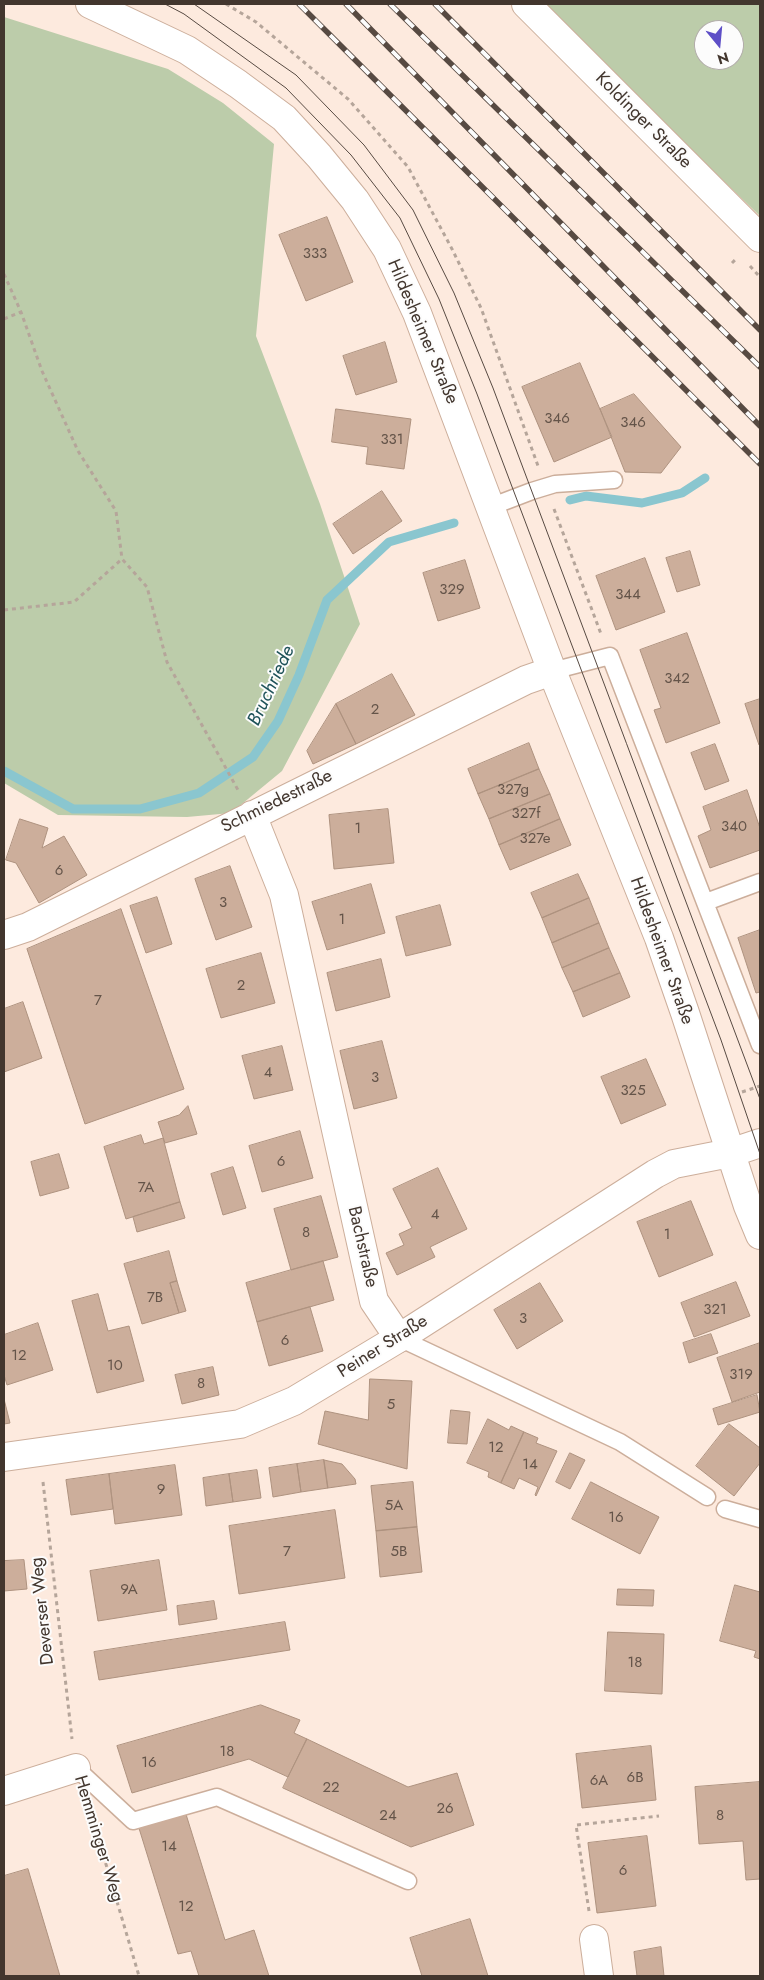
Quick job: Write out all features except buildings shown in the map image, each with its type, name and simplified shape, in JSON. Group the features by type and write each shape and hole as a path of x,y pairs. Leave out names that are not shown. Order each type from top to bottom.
{"street":[{"name":"Hildesheimer Straße","path":"90,4 187,50 284,118 356,200 387,249 417,314 552,671 658,938 685,1013 748,1206 760,1235"},
{"name":"Koldinger Straße","path":"526,4 760,238"},
{"name":"Schmiedestraße","path":"4,934 28,927 526,680 552,671"},
{"name":"Bachstraße","path":"252,815 284,895 374,1302 399,1338"},
{"name":"Peiner Straße","path":"4,1456 240,1424 294,1401 399,1338 655,1174 674,1164 730,1153 760,1143"},
{"path":"4,1790 76,1768"},
{"path":"594,1939 599,1976"}],"lane":[{"path":"490,507 546,487 614,480"},
{"path":"552,671 610,656 760,1045"},
{"path":"706,902 760,882"},
{"path":"399,1338 620,1442 706,1497"},
{"path":"725,1509 760,1519"},
{"name":"Hemminger Weg","path":"76,1768 133,1820 217,1797 408,1881"}],"path":[{"path":"226,4 256,22 348,99 408,167 452,249 480,308 610,656"},
{"path":"754,271 760,277"},
{"path":"4,274 21,312 42,372 78,451 116,511 122,559 147,587 167,662 234,783"},
{"path":"4,319 21,312"},
{"path":"4,610 74,602 122,559"},
{"name":"Deverser Weg","path":"40,1451 68,1716 76,1768"},
{"name":"Hemminger Weg","path":"90,1812 139,1976"},
{"path":"594,1939 576,1824 659,1816"}],"green space":[{"path":"540,4 760,4 760,216"},
{"path":"4,17 168,69 223,103 274,144 256,336 320,504 360,624 282,771 231,813 187,817 58,815 4,783"}],"waterway":[{"name":"Bruchriede","path":"570,500 586,496 642,503 682,493 705,478"},
{"name":"Bruchriede","path":"4,771 73,809 140,809 199,793 253,757 278,721 299,675 327,600 389,542 454,523"}],"tram line":[{"path":"165,4 184,14 286,88 351,155 400,218 439,299 477,394 721,1040 760,1154"},
{"path":"194,4 296,75 364,145 413,210 454,293 493,388 760,1099"}],"railway":[{"path":"299,4 760,464"},
{"path":"346,4 760,426"},
{"path":"390,4 760,367"},
{"path":"435,4 760,330"}]}
